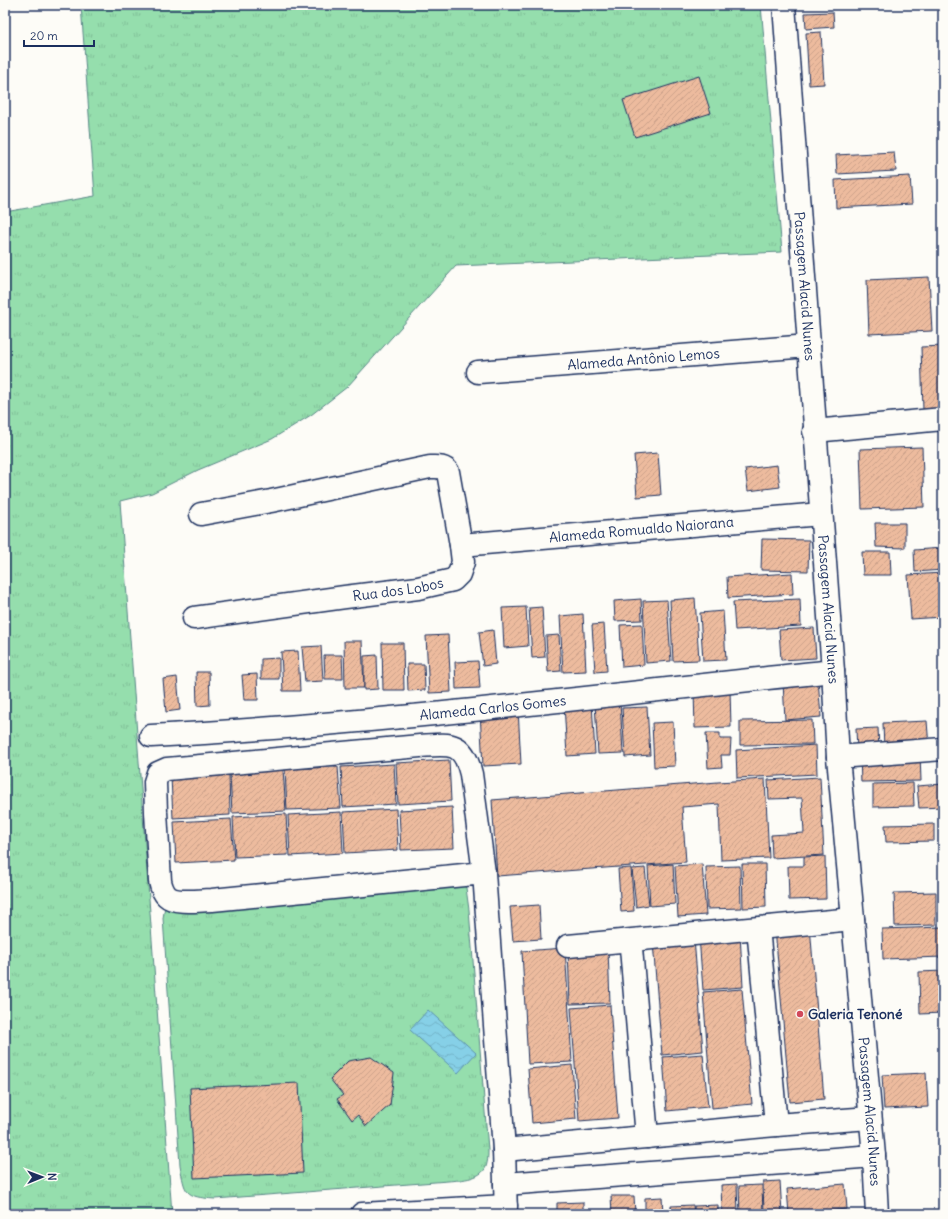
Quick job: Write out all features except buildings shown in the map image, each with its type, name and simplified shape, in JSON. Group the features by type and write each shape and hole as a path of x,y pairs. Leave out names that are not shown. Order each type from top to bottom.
{"street":[{"name":"Passagem Alacid Nunes","path":"784,5 838,757 854,919 874,1156 877,1214"},
{"name":"Alameda Antônio Lemos","path":"478,372 809,346"},
{"path":"814,431 943,419"},
{"name":"Rua dos Lobos","path":"194,618 418,588 453,580 459,574 463,562 448,472 439,467 430,467 271,501 201,514"},
{"name":"Alameda Romualdo Naiorana","path":"461,545 821,514"},
{"name":"Alameda Carlos Gomes","path":"151,736 210,733 408,716 833,671"},
{"path":"362,1214 506,1210 504,1150 484,873 468,764 458,749 448,744 167,769 158,773 156,778 156,812 160,881 166,895 171,899 212,900 484,873"},
{"path":"838,757 943,749"},
{"path":"568,946 854,919"},
{"path":"759,938 776,1125"},
{"path":"631,948 647,1137"},
{"path":"504,1150 776,1125 870,1118"},
{"path":"506,1184 874,1156"}],"green space":[{"path":"81,5 761,5 782,252 456,266 347,387 311,415 272,439 198,470 152,493 120,501 172,1214 5,1214 5,212 95,196"},
{"path":"461,880 466,888 469,910 488,1150 487,1163 482,1172 472,1178 459,1180 215,1199 197,1197 188,1192 183,1182 180,1165 163,918 165,906"}],"water":[{"path":"428,1010 476,1053 458,1073 410,1030"}],"place":[{"name":"Galeria Tenoné","path":"800,1014"}]}
